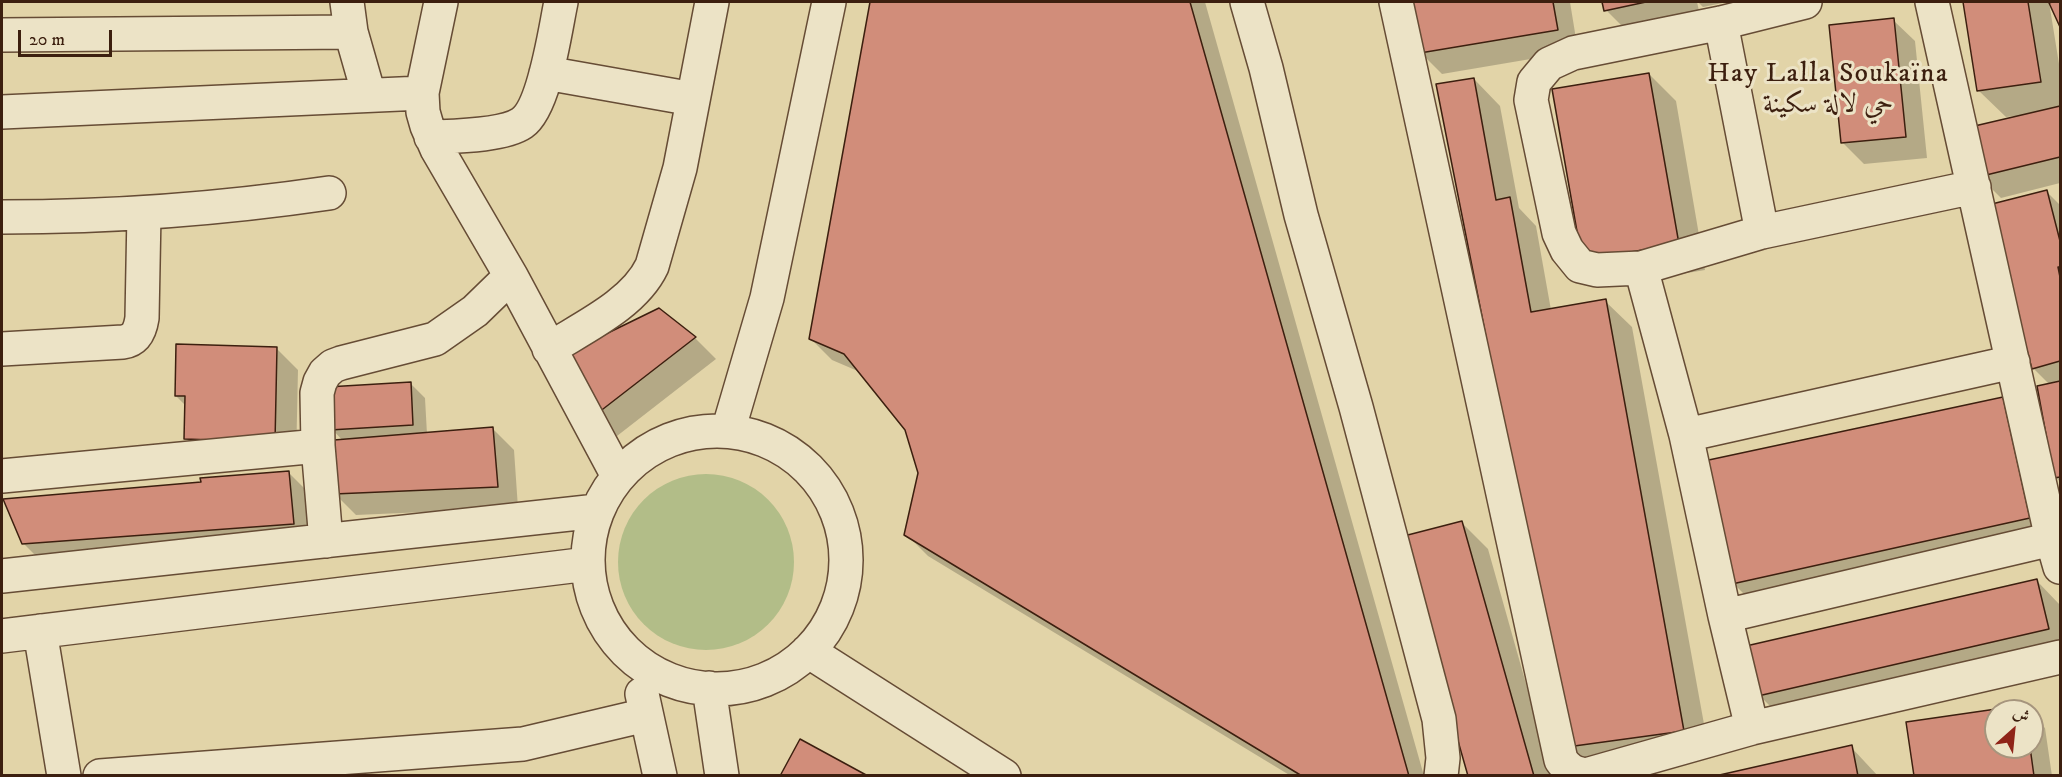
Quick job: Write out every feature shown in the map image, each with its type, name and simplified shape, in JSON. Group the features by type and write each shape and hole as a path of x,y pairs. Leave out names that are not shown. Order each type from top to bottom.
{"street":[{"path":"441,2 425,114 618,476"},
{"path":"2,112 369,94 425,114 489,132 521,123 534,107 546,73 561,2"},
{"path":"549,349 623,302 645,280 652,266 680,168 712,2"},
{"path":"728,432 766,298 830,2"},
{"path":"1248,2 1301,215 1356,406 1439,719 1443,758 1442,776"},
{"path":"1396,2 1561,760 1568,769 1575,774 1586,775 1752,728 2061,657"},
{"path":"1805,2 1721,23 1573,53 1549,64 1534,82 1531,100 1559,233 1567,250 1580,266 1596,270 1641,268 1762,232 1974,187"},
{"path":"1725,616 2056,553 1932,2"},
{"path":"2,35 349,17 369,94"},
{"path":"1721,23 1762,232"},
{"path":"546,73 693,99"},
{"path":"2,217 144,213 246,205 329,194"},
{"path":"2,349 123,342 134,338 140,330 142,318 144,213"},
{"path":"1641,268 1686,435 1752,728"},
{"path":"326,541 318,446 317,393 320,382 329,369 341,363 435,339 475,311 511,276"},
{"path":"1686,435 2013,362"},
{"path":"728,432 769,442 787,452 818,480 838,516 846,557 844,577 840,597 822,635 808,651 779,673 745,685 709,688 689,686 652,671 636,660 614,637 598,611 592,591 588,564 591,531 597,511 618,476 649,450 688,434 728,432"},
{"path":"2,476 318,446"},
{"path":"2,576 597,511"},
{"path":"2,636 588,564"},
{"path":"40,631 64,776"},
{"path":"808,651 1004,776"},
{"path":"636,660 660,776"},
{"path":"709,688 722,776"},
{"path":"118,774 424,764 523,744 646,714"}],"green space":[{"path":"706,474 740,481 755,489 768,500 779,513 787,528 794,562 787,596 779,611 768,624 755,635 740,643 706,650 672,643 657,635 644,624 633,611 625,596 618,562 625,528 633,513 644,500 657,489 672,481"}],"building":[{"path":"870,2 1190,2 1409,776 1302,776 904,535 918,473 905,430 844,354 809,339"},
{"path":"1410,2 1553,2 1558,30 1420,53"},
{"path":"1602,2 1646,2 1604,11"},
{"path":"1963,2 2028,2 2041,82 1977,91"},
{"path":"2060,2 2060,27 2049,3"},
{"path":"1894,18 1906,137 1841,143 1829,25"},
{"path":"1649,73 1679,244 1582,260 1552,89"},
{"path":"1474,78 1496,200 1510,197 1531,312 1606,299 1684,731 1567,747 1436,84"},
{"path":"2060,106 2060,157 1978,177 1966,128"},
{"path":"2047,190 2060,241 2060,267 2058,267 2060,361 2032,369 1988,205"},
{"path":"659,308 696,337 594,416 569,352"},
{"path":"176,344 277,347 275,442 184,439 185,396 175,396"},
{"path":"2060,381 2060,477 2054,478 2037,386"},
{"path":"411,382 413,425 330,430 327,387"},
{"path":"2003,397 2030,518 1732,584 1704,461"},
{"path":"493,427 498,487 334,494 334,440"},
{"path":"289,471 294,524 22,544 3,499 201,482 200,478"},
{"path":"1462,521 1534,776 1468,776 1400,537"},
{"path":"2037,579 2049,629 1758,696 1746,646"},
{"path":"1984,711 1984,759 2032,759 2034,776 1914,776 1906,722"},
{"path":"800,739 868,776 780,776"},
{"path":"1852,745 1858,776 1715,776"}],"district":[{"name":"Hay Lalla Soukaïna حي لالة سكينة","path":"1828,90"}]}
